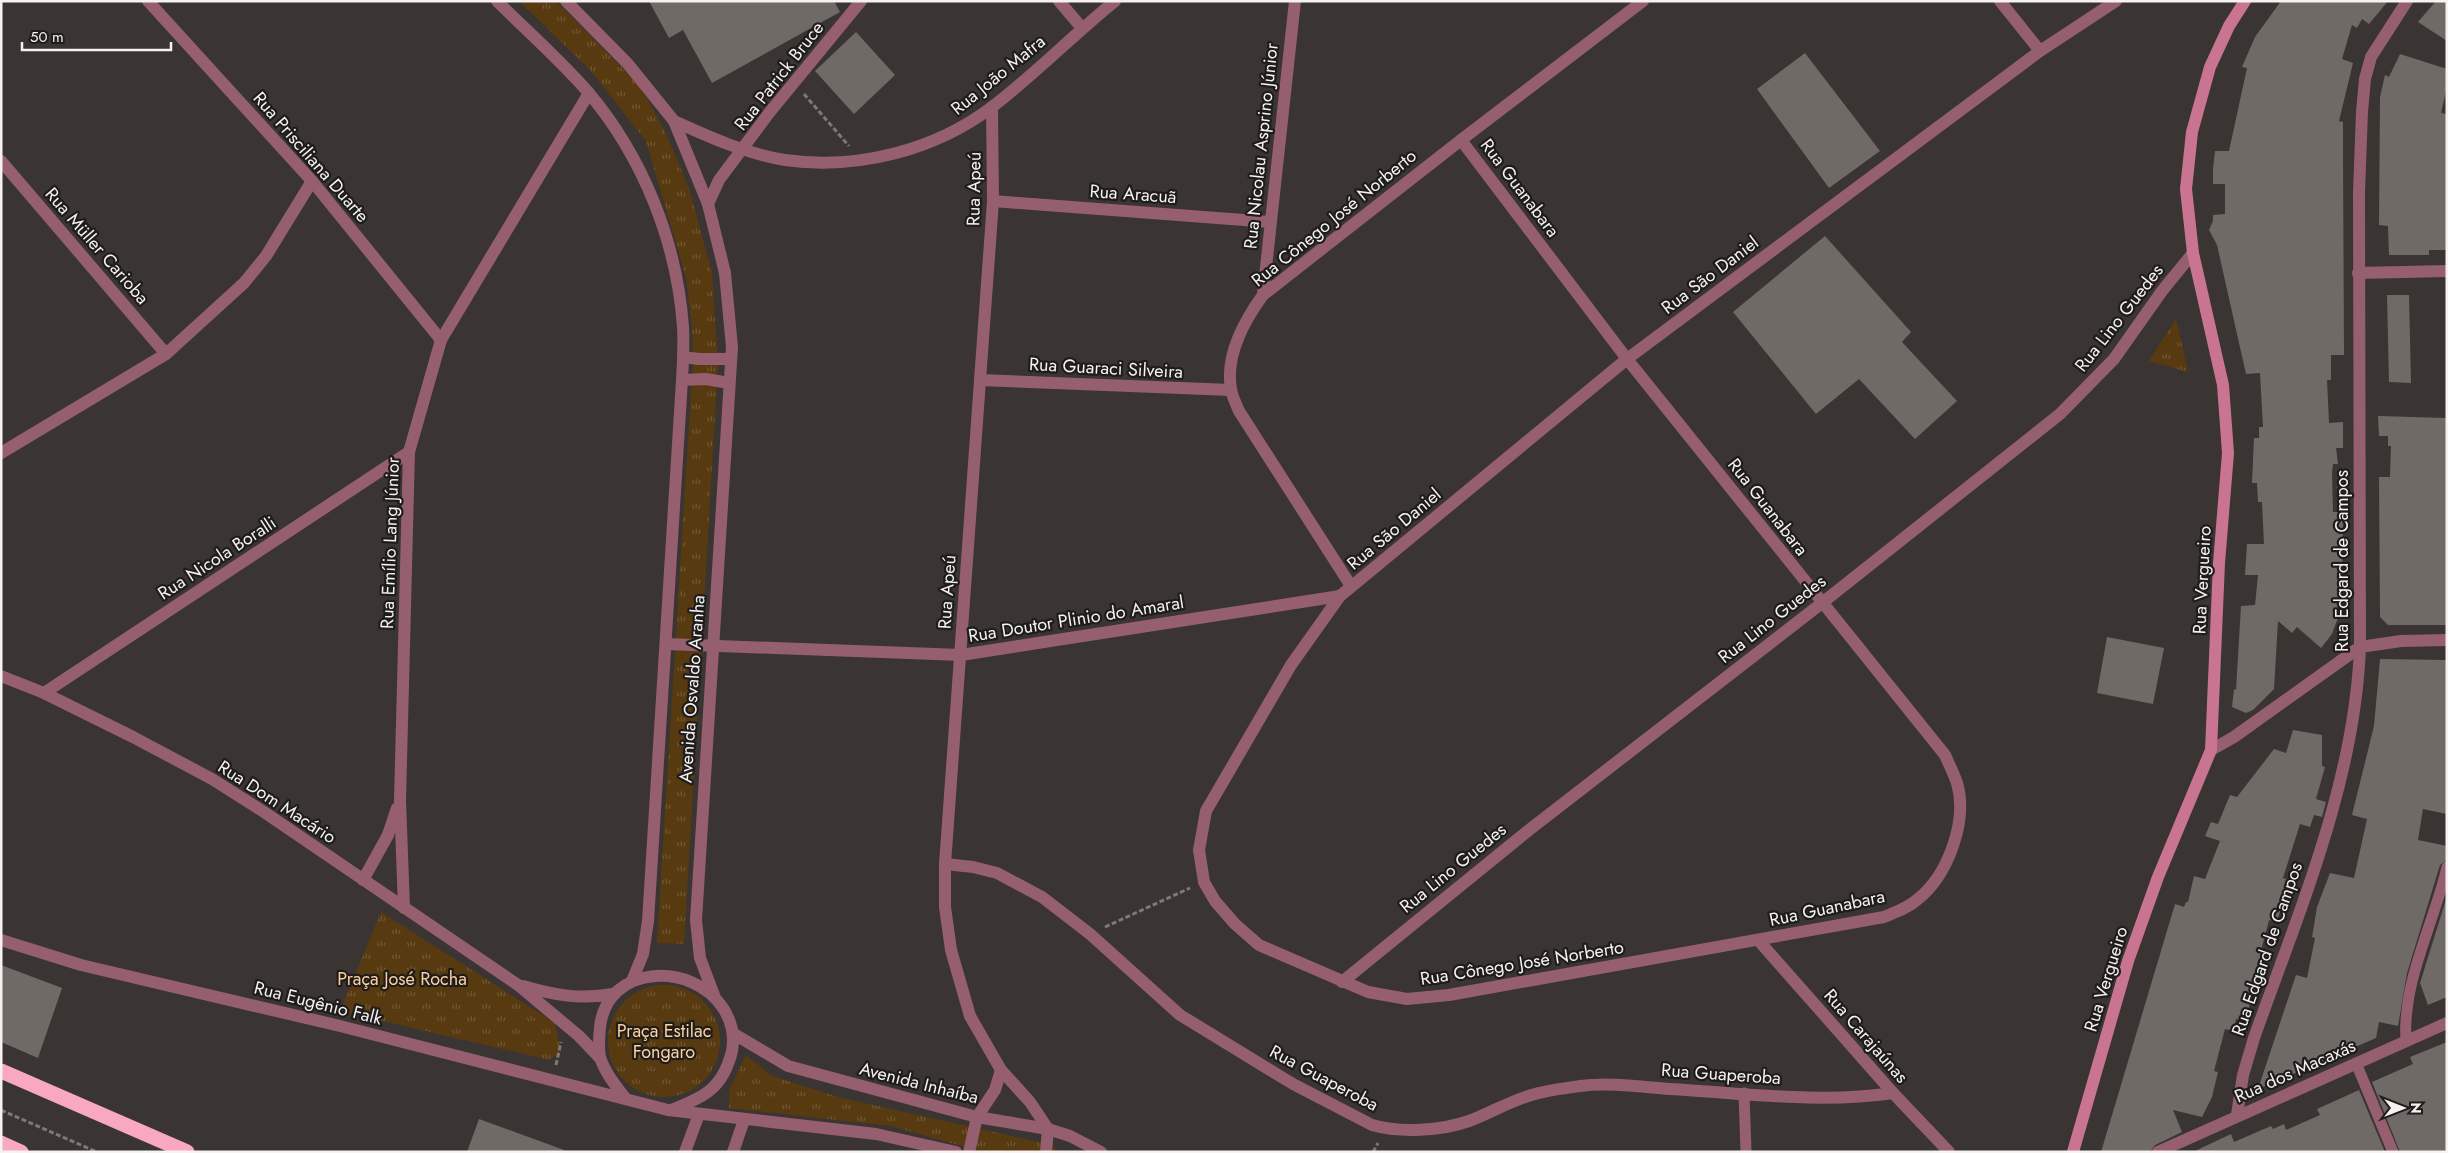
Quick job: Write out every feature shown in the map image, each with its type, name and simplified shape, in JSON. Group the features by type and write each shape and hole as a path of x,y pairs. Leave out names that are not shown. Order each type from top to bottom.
{"highway":[{"path":"1,1071 187,1152"},
{"path":"1,1143 21,1152"}],"main road":[{"name":"Rua Vergueiro","path":"2073,1152 2128,961 2158,878 2211,750 2219,563 2228,453 2223,385 2193,253 2186,189 2192,132 2210,67 2229,26 2245,1"}],"street":[{"name":"Rua Prisciliana Duarte","path":"148,1 312,182 441,340"},
{"name":"Avenida Osvaldo Aranha","path":"497,1 589,93 610,122 642,176 657,207 674,268 683,327 682,380 648,922 643,954 632,981"},
{"path":"566,1 628,64 674,121"},
{"name":"Rua Patrick Bruce","path":"743,149 794,82 860,1"},
{"path":"1059,1 1082,28"},
{"name":"Rua João Mafra","path":"674,121 743,149 784,160 828,163 882,157 930,142 957,130 992,107 1115,1"},
{"name":"Rua Nicolau Asprino Júnior","path":"1263,295 1295,1"},
{"name":"Rua Cônego José Norberto","path":"1351,586 1239,411 1231,390 1232,356 1239,335 1263,295 1643,1"},
{"path":"2000,1 2040,51"},
{"name":"Rua São Daniel","path":"1340,596 1627,359 2040,51 2116,1"},
{"name":"Rua Edgard de Campos","path":"2237,1115 2243,1075 2254,1038 2334,803 2352,733 2359,678 2360,647 2361,476 2358,272 2359,192 2365,79 2372,57 2408,1"},
{"name":"Rua Emílio Lang Júnior","path":"404,908 400,800 409,452 441,340 589,93"},
{"name":"Rua Apeú","path":"992,107 993,201 945,864 946,907 959,980 970,1016 1001,1070 1030,1102 1048,1129"},
{"name":"Avenida Osvaldo Aranha","path":"674,121 708,204 725,273 730,320 730,383 696,920 700,958 714,995"},
{"name":"Rua Guanabara","path":"1461,140 1627,359 1945,755 1957,784 1960,807 1958,825 1951,848 1938,878 1920,898 1906,908 1884,917 1759,941"},
{"path":"708,204 719,180 743,149"},
{"name":"Rua Müller Carioba","path":"1,161 166,354"},
{"path":"1,453 166,354 244,283 266,256 312,182"},
{"name":"Rua Aracuã","path":"993,201 1270,222"},
{"name":"Rua Lino Guedes","path":"1342,982 1528,830 1822,603 2060,414 2114,359 2167,285 2193,253"},
{"path":"2358,272 2447,271"},
{"path":"683,356 698,359 731,359"},
{"path":"682,380 706,379 730,383"},
{"name":"Rua Guaraci Silveira","path":"980,380 1231,390"},
{"name":"Rua Nicola Boralli","path":"44,693 409,452"},
{"name":"Rua Cônego José Norberto","path":"1340,596 1290,665 1206,811 1199,850 1204,882 1215,901 1234,924 1259,945 1368,992 1389,997 1428,998 1759,941"},
{"name":"Rua Doutor Plinio do Amaral","path":"666,644 961,655 1340,596"},
{"path":"2211,750 2234,737 2360,647 2401,641 2447,640"},
{"name":"Rua Dom Macário","path":"1,676 44,693 212,779 518,985 564,1023 600,1058"},
{"name":"Rua Emílio Lang Júnior","path":"363,880 388,835 400,800"},
{"name":"Rua Guaperoba","path":"945,864 974,867 997,873 1042,897 1090,934 1180,1015 1201,1030 1294,1084 1372,1125 1384,1128 1421,1129 1452,1126 1469,1121 1504,1104 1535,1094 1582,1086 1625,1086 1744,1094 1846,1098 1893,1093"},
{"name":"Rua Eugênio Falk","path":"1,940 81,965 340,1026 626,1099"},
{"name":"Rua Carajaúnas","path":"1759,941 1893,1093 1949,1152"},
{"path":"668,1110 692,1102 711,1091 727,1070 734,1034 726,1013 714,995 691,980 668,976 632,981 613,994 601,1012 598,1041 600,1058 611,1080 626,1099 668,1110 876,1134 956,1152"},
{"name":"Rua Dom Macário","path":"518,985 558,996 580,998 613,994"},
{"name":"Rua dos Macaxás","path":"2158,1152 2237,1115 2447,1024"},
{"name":"Avenida Inhaíba","path":"734,1034 788,1066 977,1116 1048,1129 1070,1136 1101,1152"},
{"path":"969,1152 977,1116 994,1090 1001,1070"},
{"path":"685,1152 699,1114"},
{"path":"733,1152 744,1120"},
{"path":"1046,1152 1048,1129"}],"lane":[{"path":"2406,1041 2408,1006 2417,966 2447,867"},
{"path":"2356,1063 2393,1152"},
{"path":"1744,1094 1746,1152"}],"path":[{"path":"794,82 860,160"},
{"path":"1090,934 1196,885"},
{"path":"553,1080 564,1023"},
{"path":"1,1110 98,1152"}],"green space":[{"path":"519,1 556,1 639,85 664,129 689,188 712,273 718,363 684,944 657,943 693,361 692,327 686,277 646,141 590,70"},
{"path":"2176,319 2187,367 2188,372 2149,361"},
{"name":"Praça José Rocha","path":"381,912 555,1023 561,1051 550,1060 340,1011"},
{"name":"Praça Estilac Fongaro","path":"664,985 685,989 704,1001 716,1020 720,1041 716,1062 704,1081 685,1093 664,1097 643,1093 624,1081 612,1062 608,1041 612,1020 624,1001 643,989"},
{"path":"746,1055 772,1076 838,1097 1047,1144 1061,1152 983,1152 891,1126 729,1108 729,1090"}],"building":[{"path":"649,1 834,1 840,12 712,83 683,30 669,38"},
{"path":"2281,1 2388,1 2369,24 2362,19 2357,28 2352,25 2342,59 2353,63 2339,121 2343,122 2344,355 2331,355 2331,380 2327,380 2329,423 2343,422 2343,448 2336,448 2338,464 2333,464 2332,473 2333,512 2343,512 2342,607 2332,634 2321,648 2297,627 2292,633 2278,621 2274,689 2253,710 2246,713 2232,707 2234,689 2236,690 2241,606 2255,605 2258,575 2245,575 2247,544 2264,544 2262,502 2258,502 2257,483 2252,483 2254,438 2259,438 2259,427 2263,427 2260,373 2246,374 2217,245 2209,230 2213,221 2213,215 2225,214 2225,184 2213,184 2215,151 2229,151 2247,68 2242,67 2255,37"},
{"path":"2436,1 2447,1 2447,41 2418,22"},
{"path":"856,32 895,75 854,114 815,71"},
{"path":"1805,53 1880,151 1829,188 1757,89"},
{"path":"2400,54 2447,69 2447,87 2441,113 2447,114 2447,250 2429,250 2429,255 2389,255 2388,226 2379,225 2380,97 2385,75 2389,77"},
{"path":"1825,236 1911,332 1902,342 1957,401 1915,439 1859,379 1816,414 1733,312"},
{"path":"2387,295 2409,295 2411,383 2389,382"},
{"path":"2378,416 2447,418 2447,625 2388,625 2380,617 2379,477 2390,477 2391,446 2388,446 2388,436 2379,436"},
{"path":"2107,637 2164,648 2153,704 2097,693"},
{"path":"2380,659 2447,660 2447,814 2423,809 2418,840 2447,846 2447,860 2440,865 2407,973 2398,1026 2379,1022 2376,1038 2258,1089 2296,975 2307,978 2315,938 2312,937 2317,907 2330,873 2354,878 2367,819 2352,815 2374,726"},
{"path":"2293,730 2322,735 2322,766 2325,767 2316,799 2326,802 2322,817 2314,815 2310,827 2300,824 2283,878 2289,880 2277,922 2269,920 2261,951 2268,952 2244,1020 2236,1019 2234,1031 2225,1029 2214,1071 2218,1072 2212,1097 2202,1117 2173,1110 2182,1132 2155,1145 2150,1152 2101,1152 2175,904 2184,907 2186,902 2188,902 2194,876 2205,879 2220,841 2205,836 2211,822 2218,824 2230,795 2237,797 2274,749 2286,753"},
{"path":"2447,896 2447,997 2428,1005 2420,983"},
{"path":"1,965 62,988 38,1058 1,1042"},
{"path":"2447,1042 2447,1152 2400,1152 2372,1082 2413,1064 2410,1057"},
{"path":"2359,1090 2385,1152 2193,1152 2231,1134 2234,1142 2271,1126 2273,1129 2284,1124 2286,1130 2320,1115 2317,1109"},
{"path":"479,1119 564,1150 564,1152 467,1152"}]}
